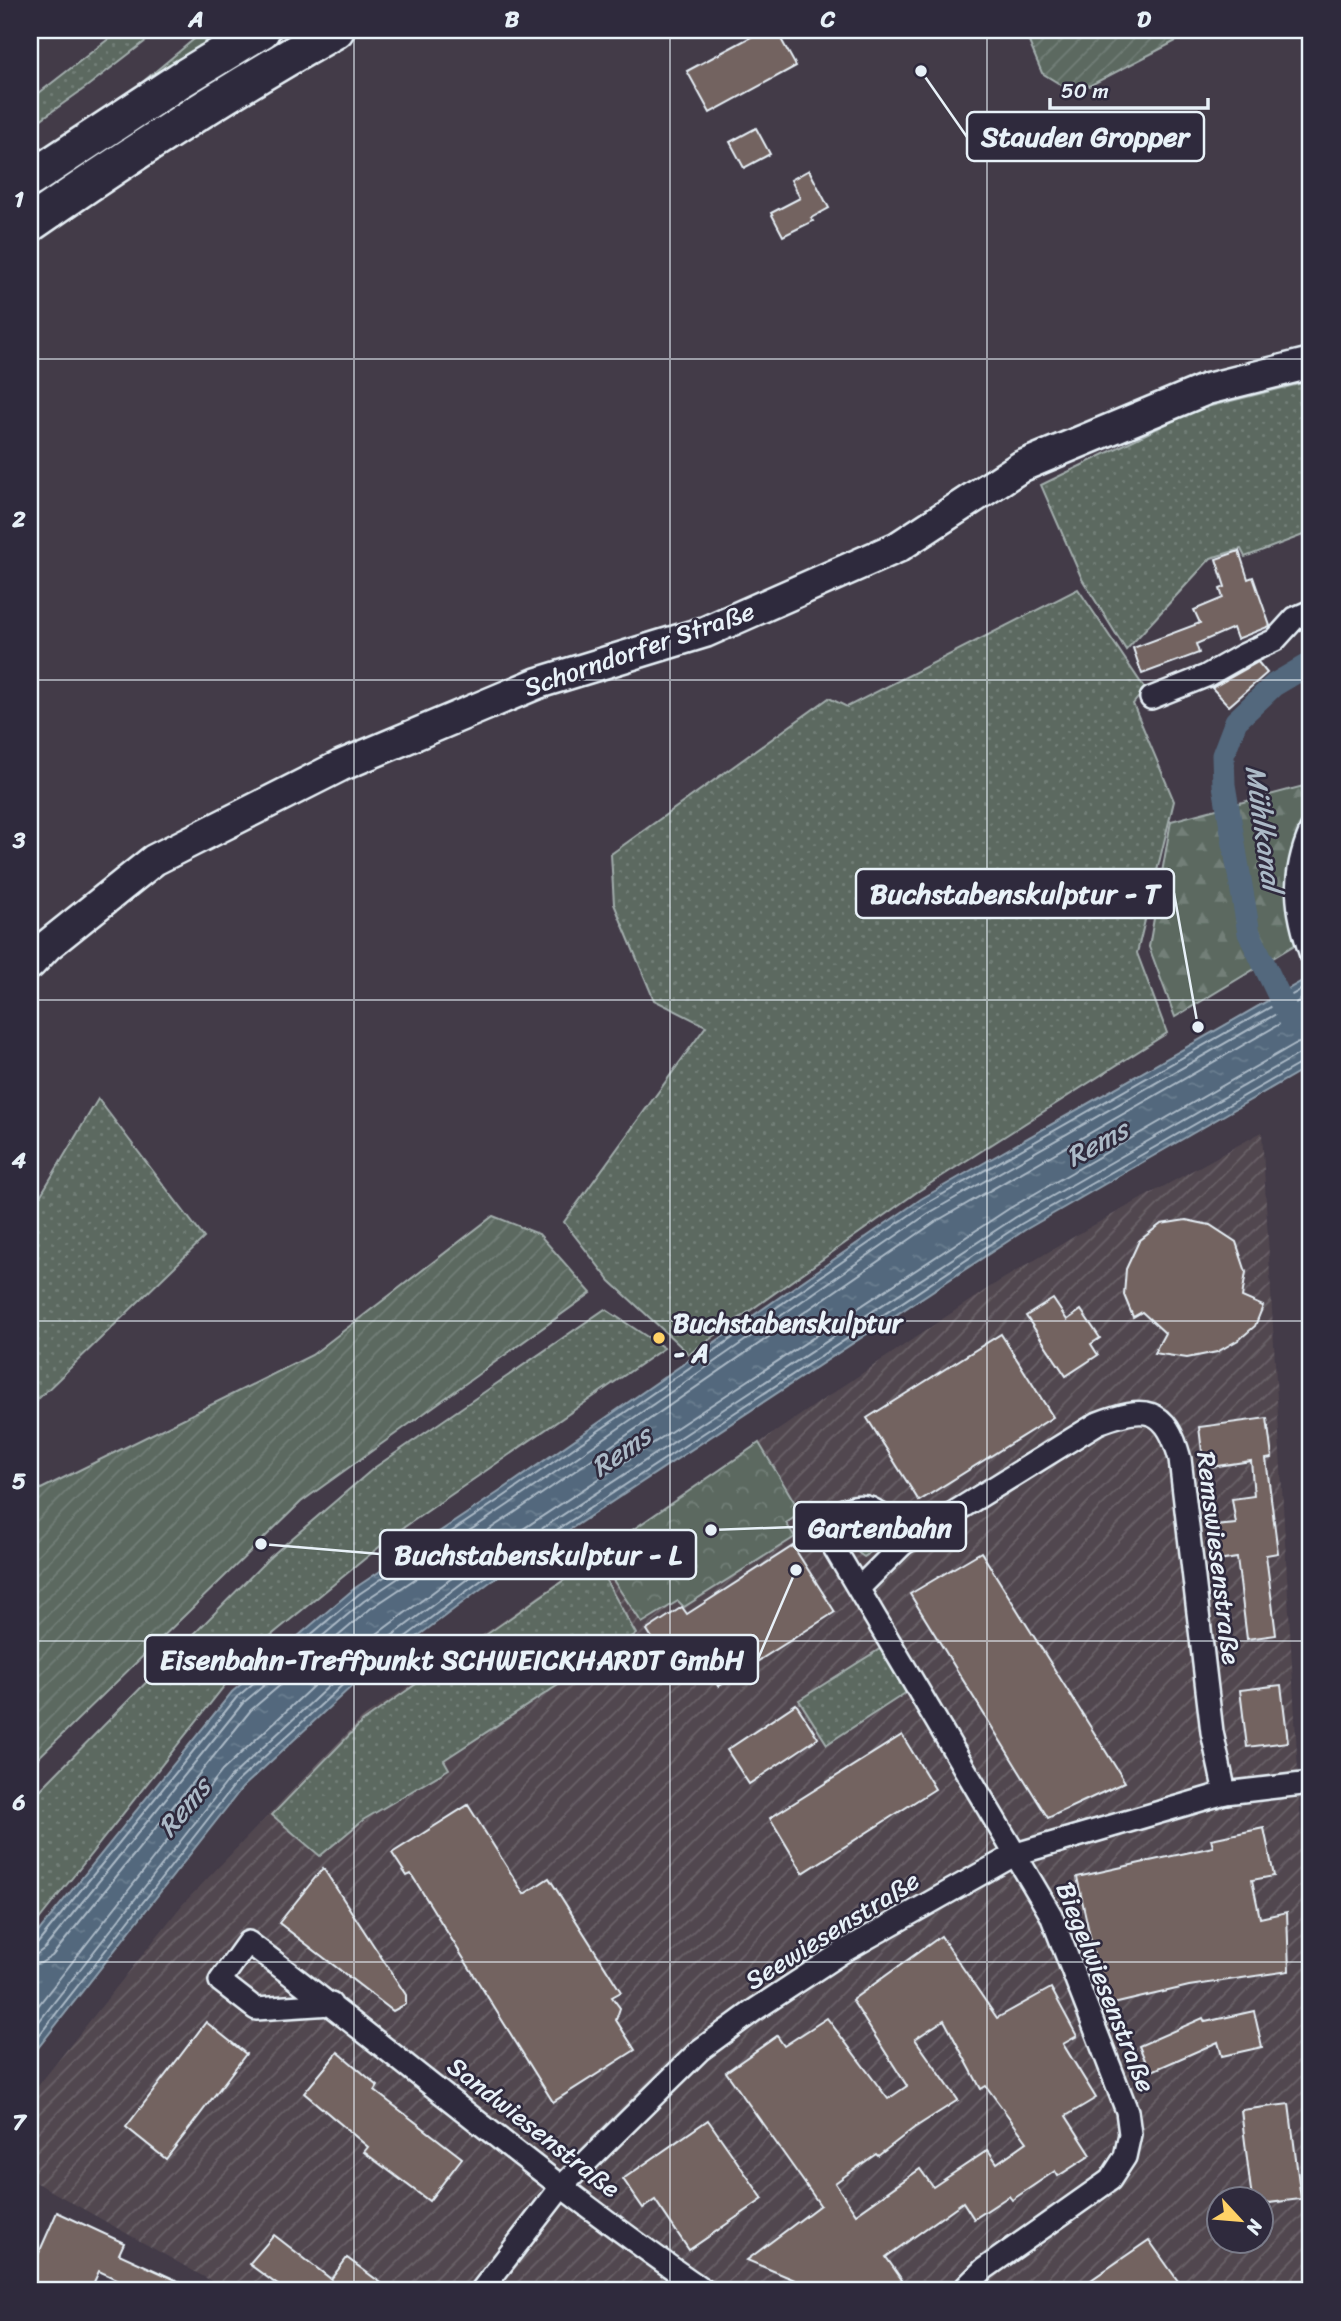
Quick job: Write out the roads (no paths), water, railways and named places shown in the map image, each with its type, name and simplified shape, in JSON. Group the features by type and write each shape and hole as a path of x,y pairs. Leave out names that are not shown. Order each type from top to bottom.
{"highway":[{"path":"30,179 180,80 262,30"},
{"path":"30,224 192,117 336,30"}],"main road":[{"name":"Schorndorfer Straße","path":"30,964 48,945 154,860 340,765 538,683 705,632 898,547 1022,466 1207,389 1311,363"}],"street":[{"path":"1151,698 1206,676 1275,640 1295,618 1311,611"},
{"path":"1311,830 1300,857 1297,875 1301,927 1311,955"},
{"name":"Remswiesenstraße","path":"903,1544 1098,1423 1124,1413 1144,1413 1163,1420 1175,1439 1180,1459 1212,1732 1225,1793"},
{"name":"Biegelwiesenstraße","path":"903,1544 886,1518 870,1507 841,1509 825,1521 833,1546 1051,1915 1127,2111 1130,2134 1125,2157 1110,2180 984,2269 962,2291"},
{"path":"859,1588 903,1544"},
{"name":"Seewiesenstraße","path":"481,2291 562,2186 700,2050 755,2009 844,1951 1016,1854 1225,1793 1311,1783"},
{"name":"Sandwiesenstraße","path":"331,2004 256,2008 219,1981 248,1941 331,2004 562,2186 705,2291"}],"water":[{"name":"Rems","path":"1311,976 1311,1065 1025,1230 490,1582 353,1685 242,1788 30,2058 30,1942 232,1692 355,1588 499,1492 921,1199"}],"waterway":[{"name":"Mühlkanal","path":"1292,1023 1249,933 1224,785 1223,755 1236,721 1274,685 1311,663"}],"place":[{"name":"Stauden Gropper","path":"921,71"},
{"name":"Buchstabenskulptur - T","path":"1198,1027"},
{"name":"Buchstabenskulptur - A","path":"659,1338"},
{"name":"Gartenbahn","path":"711,1530"},
{"name":"Buchstabenskulptur - L","path":"261,1544"},
{"name":"Eisenbahn-Treffpunkt SCHWEICKHARDT GmbH","path":"796,1570"}]}
